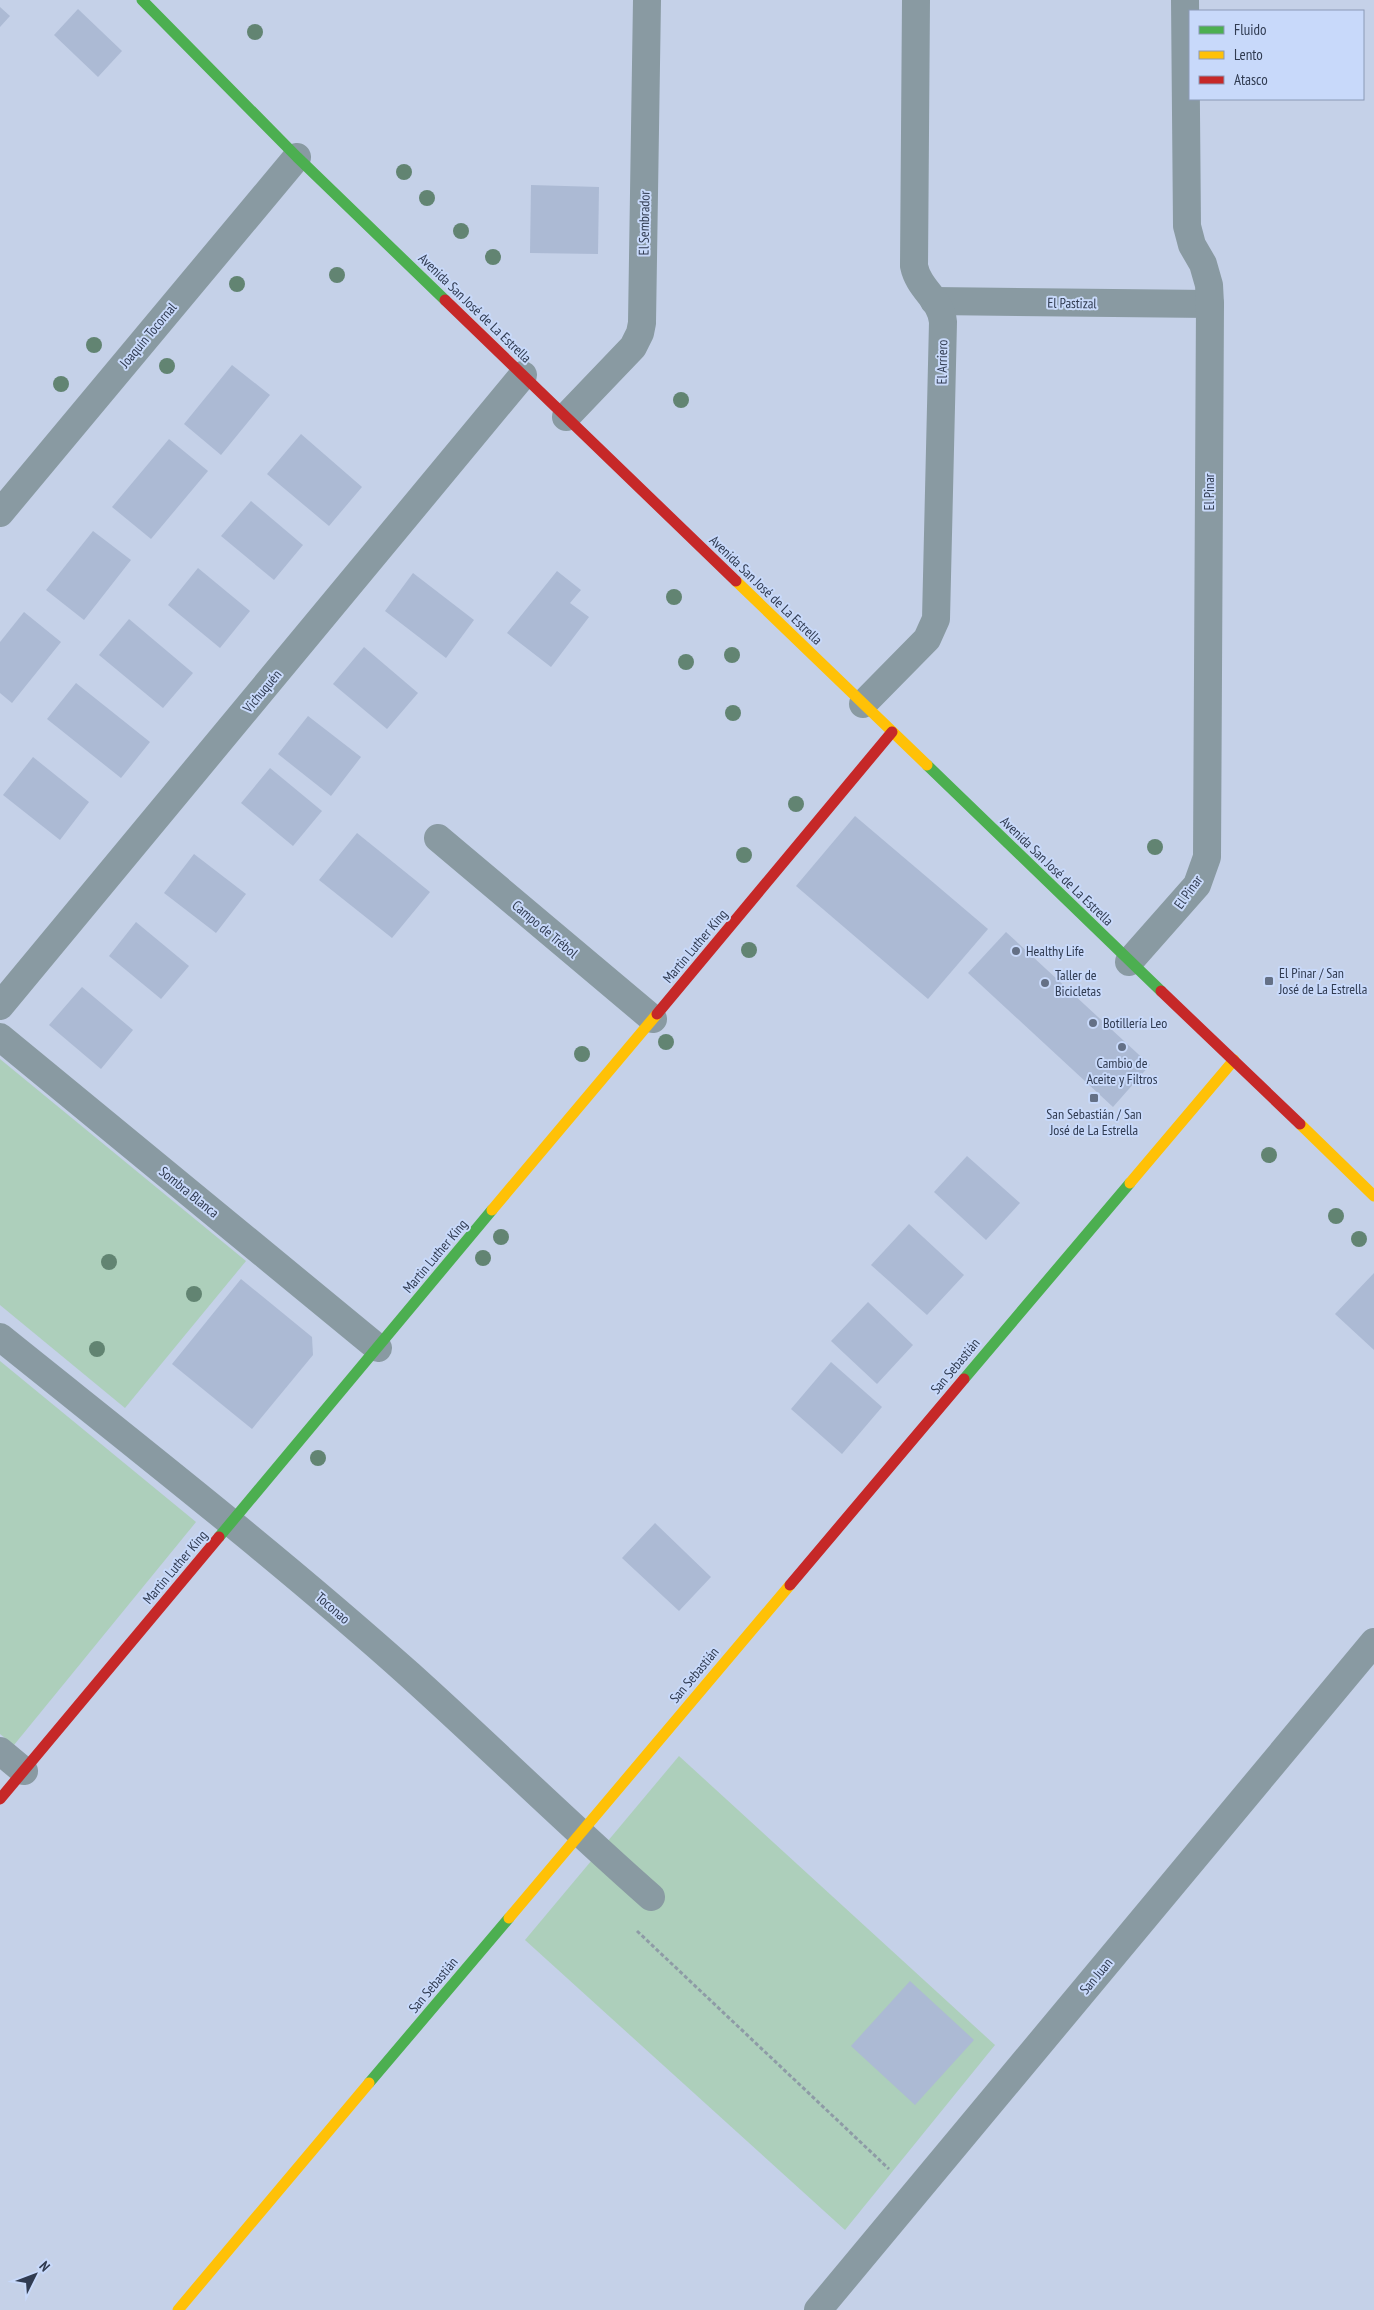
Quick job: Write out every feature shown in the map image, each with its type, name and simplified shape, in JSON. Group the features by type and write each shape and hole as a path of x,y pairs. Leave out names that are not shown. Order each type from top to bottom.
{"street":[{"name":"Avenida San José de La Estrella","path":"142,0 297,157 1129,962 1234,1060 1374,1196"},
{"name":"El Sembrador","path":"566,417 633,347 642,323 647,0"},
{"name":"El Arriero","path":"863,704 927,639 936,619 943,330 942,316 934,301 918,282 914,266 916,0"},
{"name":"El Pinar","path":"1129,962 1197,885 1207,857 1210,304 1209,285 1203,264 1192,245 1187,226 1185,0"},
{"name":"Joaquín Tocornal","path":"0,513 297,157"},
{"name":"El Pastizal","path":"934,301 1210,304"},
{"name":"Vichuquén","path":"0,1006 523,375"},
{"name":"Martin Luther King","path":"0,1799 892,732"},
{"name":"Campo de Trébol","path":"438,838 653,1019"},
{"name":"Sombra Blanca","path":"0,1037 378,1348"},
{"name":"San Sebastián","path":"178,2310 1234,1060"},
{"name":"Toconao","path":"0,1337 232,1522 410,1675 580,1834 651,1897"},
{"name":"San Juan","path":"818,2310 1374,1642"},
{"path":"0,1751 24,1771"}],"path":[{"path":"632,1926 915,2193"}],"green space":[{"path":"0,1059 246,1261 125,1408 0,1305"},
{"path":"0,1361 196,1522 14,1745 0,1734"},
{"path":"679,1756 995,2045 845,2230 525,1940"}],"building":[{"path":"0,7 10,16 0,27"},
{"path":"78,9 122,51 98,77 54,35"},
{"path":"531,185 599,187 598,254 530,253"},
{"path":"232,365 270,395 221,455 184,424"},
{"path":"301,434 362,487 329,526 267,474"},
{"path":"169,439 208,471 151,539 112,507"},
{"path":"251,501 303,545 274,580 221,536"},
{"path":"93,531 131,560 84,620 46,590"},
{"path":"198,568 250,611 220,648 168,605"},
{"path":"557,571 581,590 570,603 589,617 551,667 507,633"},
{"path":"413,573 474,620 446,658 385,611"},
{"path":"24,612 61,642 12,703 0,693 0,642"},
{"path":"129,619 193,673 163,708 99,655"},
{"path":"364,647 418,693 387,729 333,684"},
{"path":"76,683 150,742 121,778 47,719"},
{"path":"308,716 361,757 331,796 278,754"},
{"path":"33,757 89,802 60,840 3,795"},
{"path":"270,768 322,811 293,846 241,803"},
{"path":"855,816 988,929 928,999 796,886"},
{"path":"357,833 430,892 392,938 319,880"},
{"path":"194,854 246,894 216,933 164,893"},
{"path":"136,922 189,966 161,999 109,956"},
{"path":"1006,932 1150,1065 1113,1107 968,973"},
{"path":"82,987 133,1030 101,1069 49,1025"},
{"path":"967,1156 1020,1203 986,1240 934,1192"},
{"path":"909,1224 964,1275 927,1315 871,1265"},
{"path":"1374,1273 1374,1350 1335,1314"},
{"path":"241,1279 312,1337 313,1355 252,1429 172,1364"},
{"path":"868,1302 913,1345 877,1384 831,1341"},
{"path":"831,1362 882,1407 842,1454 791,1409"},
{"path":"655,1523 711,1577 679,1611 622,1558"},
{"path":"910,1981 974,2040 915,2105 851,2046"}],"traffic: fast":[{"path":"142,0 297,157 445,300"},
{"path":"927,765 1161,991"},
{"path":"964,1379 1130,1183"},
{"path":"219,1537 492,1210"},
{"path":"369,2083 509,1918"}],"traffic: slow":[{"path":"736,581 927,765"},
{"path":"492,1210 657,1014"},
{"path":"1130,1183 1234,1060"},
{"path":"1300,1124 1374,1196"},
{"path":"509,1918 790,1585"},
{"path":"178,2310 369,2083"}],"traffic: jam":[{"path":"445,300 736,581"},
{"path":"657,1014 892,732"},
{"path":"1161,991 1300,1124"},
{"path":"790,1585 964,1379"},
{"path":"0,1799 219,1537"}],"place":[{"name":"Healthy Life","path":"1016,951"},
{"name":"El Pinar / San José de La Estrella","path":"1269,981"},
{"name":"Taller de Bicicletas","path":"1045,983"},
{"name":"Botillería Leo","path":"1093,1023"},
{"name":"Cambio de Aceite y Filtros","path":"1122,1047"},
{"name":"San Sebastián / San José de La Estrella","path":"1094,1098"}]}
